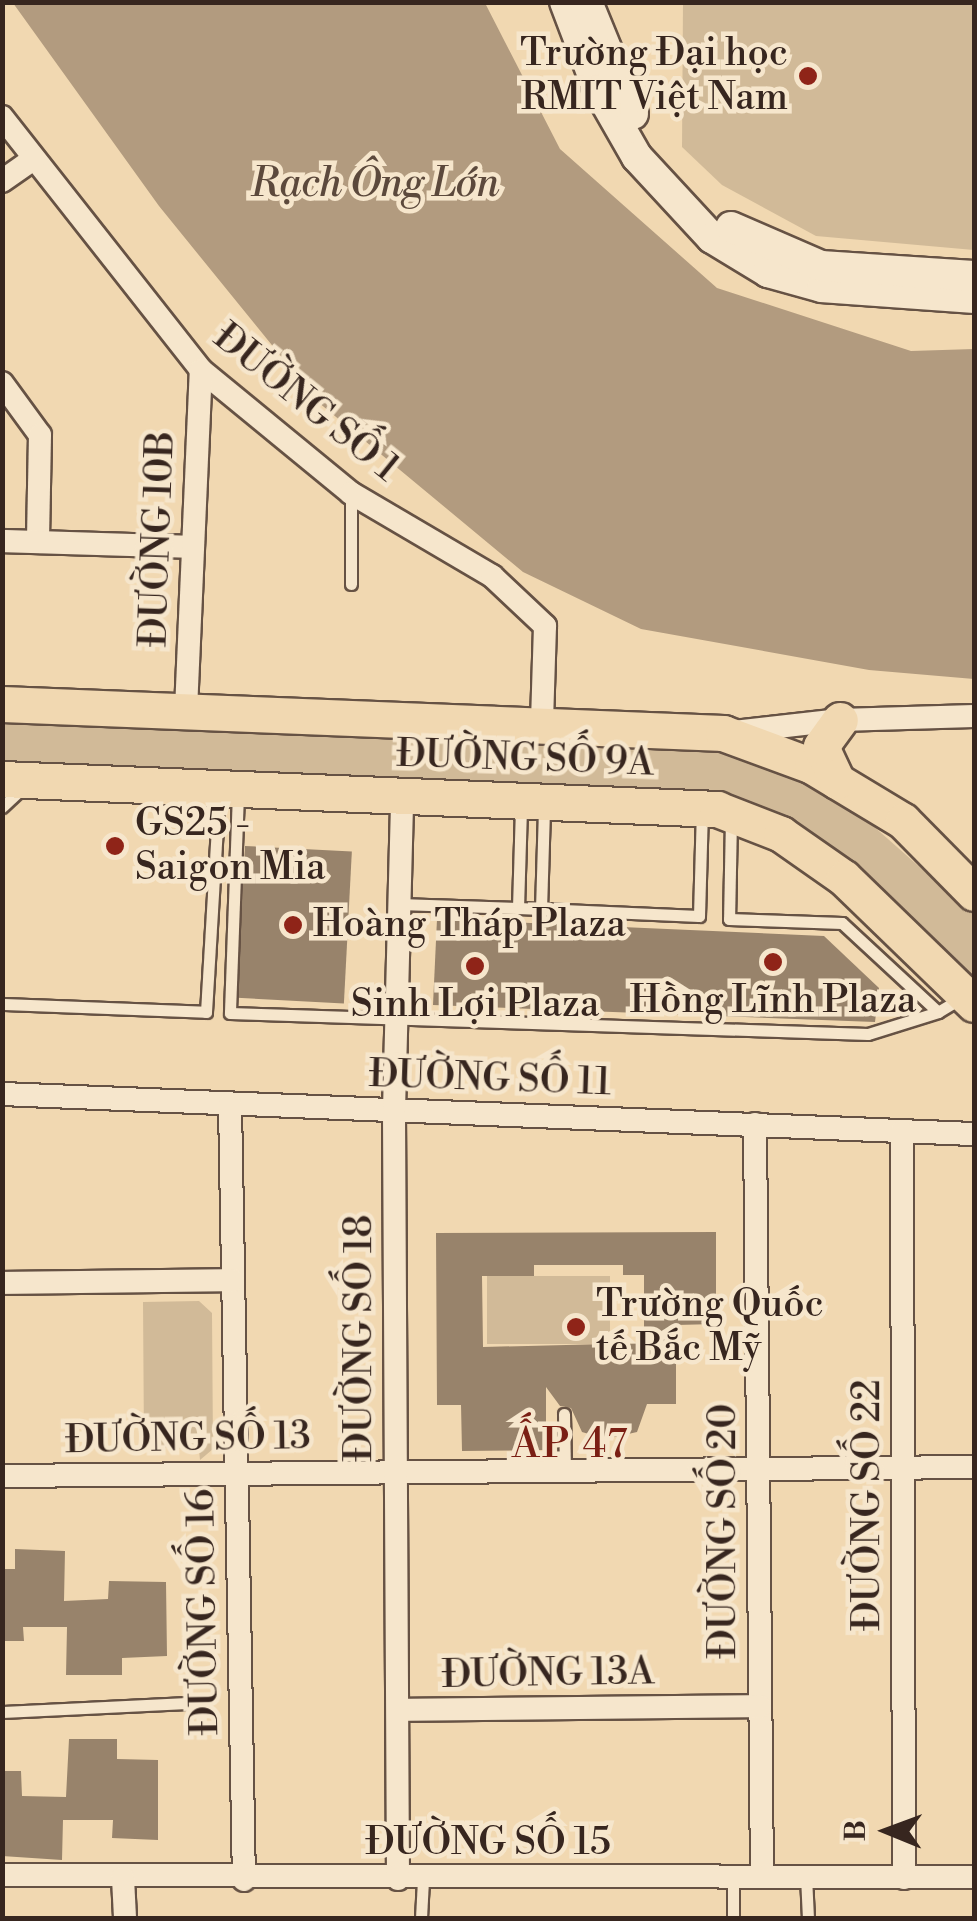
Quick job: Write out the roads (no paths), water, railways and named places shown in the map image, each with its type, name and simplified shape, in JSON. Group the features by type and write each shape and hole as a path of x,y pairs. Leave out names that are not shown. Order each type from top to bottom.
{"main road":[{"path":"565,2 598,89 636,157 712,238 768,272 822,287 974,298"},
{"path":"588,2 649,146 730,226 821,266 974,276"},
{"name":"ĐƯỜNG SỐ 9A","path":"2,704 542,722 723,733 837,781 904,821 974,893"},
{"path":"837,781 822,746 840,720"},
{"name":"ĐƯỜNG SỐ 9A","path":"16,780 717,811 782,834 844,878 878,930 959,1004"}],"street":[{"name":"ĐƯỜNG SỐ 1","path":"2,116 201,370 351,493 492,576 545,626 542,722"},
{"path":"2,182 34,159"},
{"name":"ĐƯỜNG 10B","path":"186,710 201,370"},
{"path":"2,383 40,435 38,542"},
{"path":"2,541 192,547"},
{"path":"723,733 840,720 974,716"},
{"name":"ĐƯỜNG SỐ 18","path":"398,1878 394,1110 402,796"},
{"name":"ĐƯỜNG SỐ 11","path":"2,1094 974,1134"},
{"name":"ĐƯỜNG SỐ 16","path":"230,1104 244,1880"},
{"name":"ĐƯỜNG SỐ 20","path":"755,1124 762,1876"},
{"name":"ĐƯỜNG SỐ 22","path":"902,1132 904,1878"},
{"path":"2,1284 233,1280"},
{"name":"ĐƯỜNG SỐ 13","path":"2,1476 974,1466"},
{"name":"ĐƯỜNG 13A","path":"398,1710 760,1706"},
{"name":"ĐƯỜNG SỐ 15","path":"2,1876 244,1880 974,1877"},
{"path":"123,1878 125,1918"}],"lane":[{"path":"351,493 351,584"},
{"path":"2,807 16,780"},
{"path":"2,1004 206,1012 228,788"},
{"path":"228,788 230,1013 396,1015 868,1034 959,1004"},
{"path":"518,908 532,800"},
{"path":"532,800 542,910"},
{"path":"399,904 699,916 717,811"},
{"path":"717,811 729,919 842,923 878,930"},
{"path":"564,1414 565,1470"},
{"path":"2,1712 187,1704"},
{"path":"732,1918 733,1876"},
{"path":"806,1876 808,1918"},
{"path":"421,1918 423,1880"}],"water":[{"name":"Rạch Ông Lớn","path":"13,3 485,3 560,149 717,288 911,351 974,349 974,679 869,670 641,629 523,572 318,402 159,206"}],"place":[{"name":"Trường Đại học RMIT Việt Nam","path":"808,76"},
{"name":"GS25 - Saigon Mia","path":"115,846"},
{"name":"Hoàng Tháp Plaza","path":"293,925"},
{"name":"Hồng Lĩnh Plaza","path":"773,962"},
{"name":"Sinh Lợi Plaza","path":"475,966"},
{"name":"Trường Quốc tế Bắc Mỹ","path":"576,1327"}],"district":[{"name":"ẤP 47","path":"571,1445"}]}
